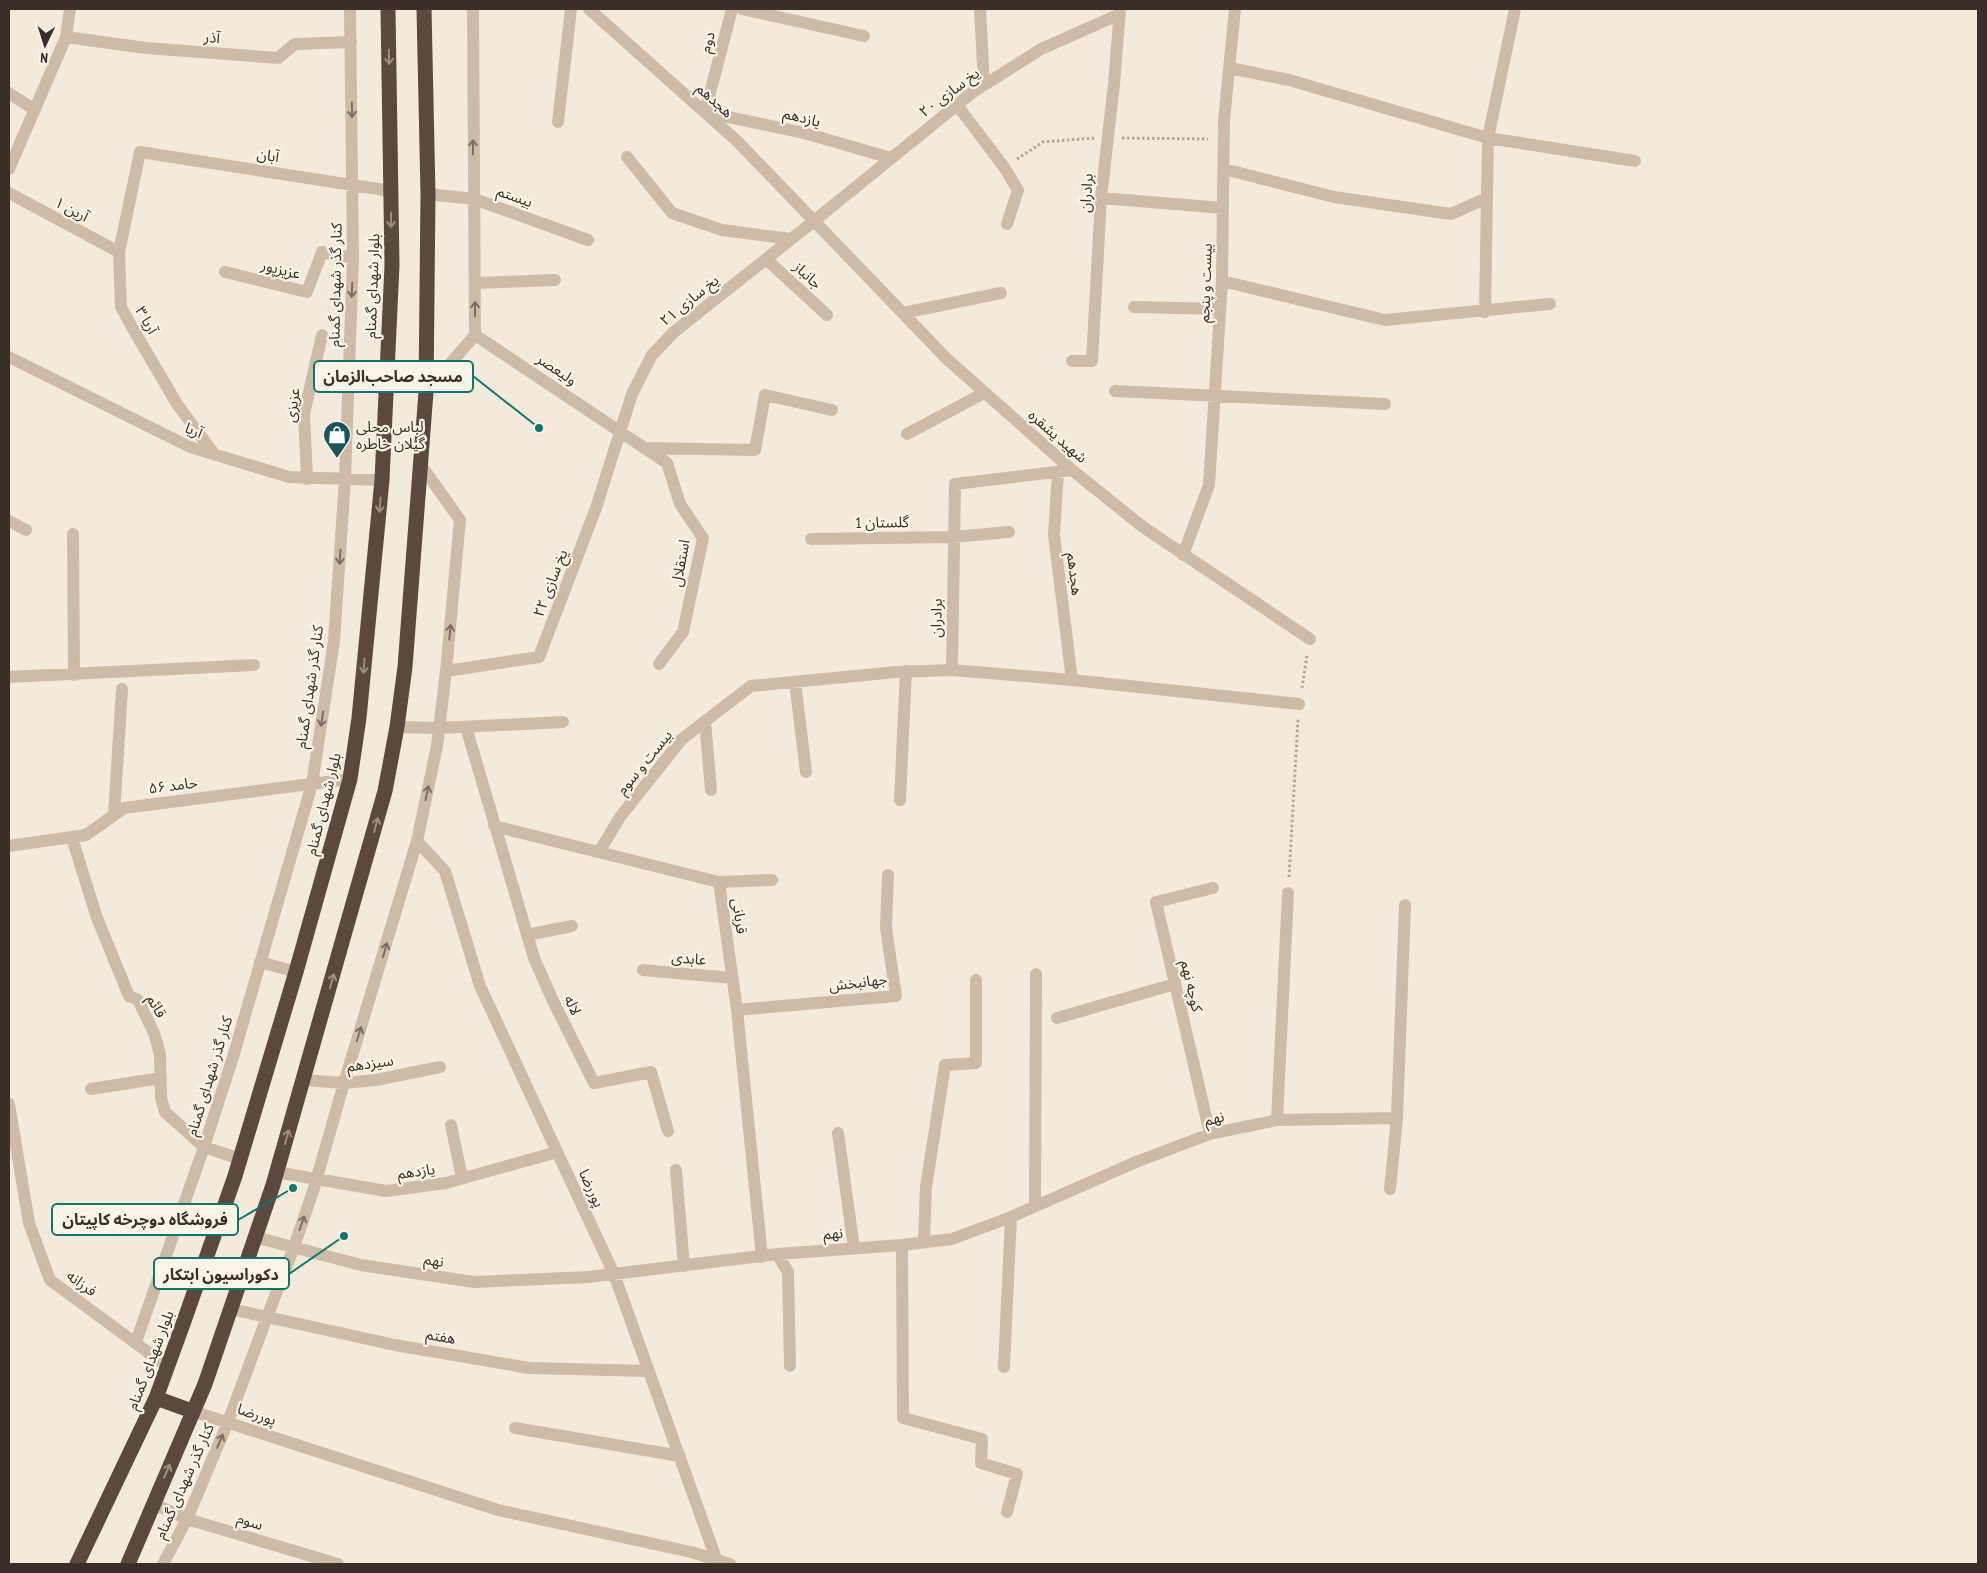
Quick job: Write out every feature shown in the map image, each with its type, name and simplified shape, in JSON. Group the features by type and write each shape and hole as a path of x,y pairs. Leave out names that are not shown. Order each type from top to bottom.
{"highway":[{"name":"بلوار شهدای گمنام","path":"77,1564 156,1398 168,1368 240,1158 296,972 350,779 359,718 382,480 392,265 388,9"},
{"path":"128,1564 205,1384 255,1237 304,1080 386,790 405,667 426,392 428,194 424,9"},
{"path":"156,1398 192,1411"}],"street":[{"path":"9,169 66,36 70,9"},
{"name":"کنار گذر شهدای گمنام","path":"136,1342 204,1147 312,784 334,641 345,479 353,258 350,9"},
{"path":"426,392 475,335 473,9"},
{"path":"558,122 571,9"},
{"name":"دوم","path":"705,112 732,9"},
{"path":"742,9 864,36"},
{"path":"980,9 984,84"},
{"name":"بیست و پنجم","path":"1184,555 1209,485 1222,281 1224,120 1236,9"},
{"path":"1485,312 1488,138 1515,9"},
{"name":"هجدهم","path":"591,10 737,141 814,221"},
{"name":"یخ سازی ۲۰","path":"814,221 984,84 1041,48 1120,12"},
{"name":"برادران","path":"1072,361 1092,361 1101,198 1120,12"},
{"name":"آذر","path":"66,36 146,48 278,58 294,44 351,42"},
{"path":"1230,68 1289,80 1488,138 1635,161"},
{"path":"9,93 35,110"},
{"path":"957,104 1004,167 1018,190 1006,224"},
{"name":"یازدهم","path":"705,112 804,133 891,158"},
{"name":"آبان","path":"140,152 391,191"},
{"name":"آریا ۳","path":"140,152 119,252 121,307 177,404 215,455"},
{"path":"627,158 672,213 722,230 791,239"},
{"path":"1224,169 1334,197 1451,214 1487,198"},
{"name":"آرین ۱","path":"9,193 119,252"},
{"name":"بیستم","path":"428,194 474,199 588,240"},
{"path":"1101,198 1223,208"},
{"name":"یخ سازی ۲۱","path":"620,431 632,394 652,355 674,332 814,221"},
{"name":"شهید یشقره","path":"814,221 947,359 1072,470 1143,527 1310,639"},
{"name":"عزیزپور","path":"225,272 307,292 322,252 353,258"},
{"name":"جانباز","path":"766,259 827,316"},
{"path":"475,283 555,280"},
{"path":"1222,281 1385,320 1485,312 1550,304"},
{"path":"903,313 1001,293"},
{"path":"1134,306 1220,308"},
{"name":"عزیزی","path":"307,479 304,414 322,335"},
{"name":"ولیعصر","path":"475,335 620,431"},
{"name":"آریا","path":"9,357 190,447 288,477 382,480"},
{"path":"1115,391 1385,404"},
{"path":"907,434 984,393"},
{"path":"645,448 755,450 765,395 832,410"},
{"name":"استقلال","path":"620,431 667,464 680,504 703,538 683,632 659,664"},
{"name":"یخ سازی ۲۲","path":"446,671 539,657 596,508 620,431"},
{"name":"کنار گذر شهدای گمنام","path":"163,1564 187,1519 228,1422 294,1247 317,1180 344,1083 417,841 439,728 460,520 422,464"},
{"name":"برادران","path":"952,670 955,484 1072,470"},
{"name":"هجدهم","path":"1058,472 1054,536 1072,680"},
{"path":"9,521 26,530"},
{"name":"گلستان 1","path":"811,539 953,537 1009,532"},
{"path":"73,534 74,675"},
{"path":"9,677 254,665"},
{"path":"806,772 795,682 906,672 952,670 1072,680 1299,704"},
{"path":"900,800 906,672"},
{"name":"بیست و سوم","path":"599,852 620,817 682,739 751,686 795,682"},
{"path":"114,815 122,689"},
{"path":"705,721 711,790"},
{"path":"397,727 439,728 562,722"},
{"path":"466,727 494,826"},
{"name":"حامد ۵۶","path":"9,846 86,836 124,808 350,779"},
{"name":"قربانی","path":"494,826 719,882 737,1010 762,1257"},
{"name":"لاله","path":"494,826 534,958 594,1083 651,1072 668,1131"},
{"name":"قائم","path":"72,838 97,918 129,996 138,1000 154,1033 160,1054 161,1098 165,1112 204,1147 240,1158"},
{"name":"پوررضا","path":"417,841 446,871 480,986 614,1274 717,1563"},
{"name":"جهانبخش","path":"737,1010 896,996 886,928 888,875"},
{"path":"719,882 772,880"},
{"name":"کوچه نهم","path":"1210,1134 1156,902 1213,888"},
{"path":"1277,1120 1288,893"},
{"path":"1390,1189 1397,1118 1405,905"},
{"path":"527,935 572,926"},
{"path":"260,962 296,972"},
{"name":"عابدی","path":"643,970 732,978"},
{"path":"1035,1206 1036,974"},
{"path":"924,1242 926,1187 945,1065 976,1063 976,980"},
{"path":"1057,1018 1175,984"},
{"name":"سیزدهم","path":"304,1080 344,1083 376,1080 440,1067"},
{"path":"91,1089 161,1078"},
{"name":"فرزانه","path":"9,1104 29,1223 50,1280 136,1342 168,1368"},
{"name":"نهم","path":"255,1237 362,1265 474,1282 589,1277 777,1254 902,1245 952,1239 1035,1206 1136,1162 1210,1134 1277,1120 1397,1118"},
{"path":"451,1125 462,1178"},
{"path":"838,1133 854,1248"},
{"name":"یازدهم","path":"276,1172 386,1191 446,1183 557,1152"},
{"path":"676,1170 684,1266"},
{"path":"1004,1368 1011,1216"},
{"path":"902,1245 902,1418 982,1439 981,1462 1018,1474 1008,1512"},
{"path":"777,1254 788,1272 790,1366"},
{"name":"هفتم","path":"231,1309 395,1345 529,1368 649,1371"},
{"name":"پوررضا","path":"192,1411 498,1510 691,1552 717,1563"},
{"path":"515,1428 680,1456"},
{"name":"سوم","path":"154,1504 187,1519 338,1564"},
{"path":"717,1563 730,1564"}],"path":[{"path":"1288,893 1299,704 1310,639"}],"place":[{"name":"مسجد صاحب‌الزمان","path":"539,428"},
{"name":"لباس محلی گیلان خاطره","path":"337,459"},
{"name":"فروشگاه دوچرخه کاپیتان","path":"293,1188"},
{"name":"دکوراسیون ابتکار","path":"344,1236"}]}
